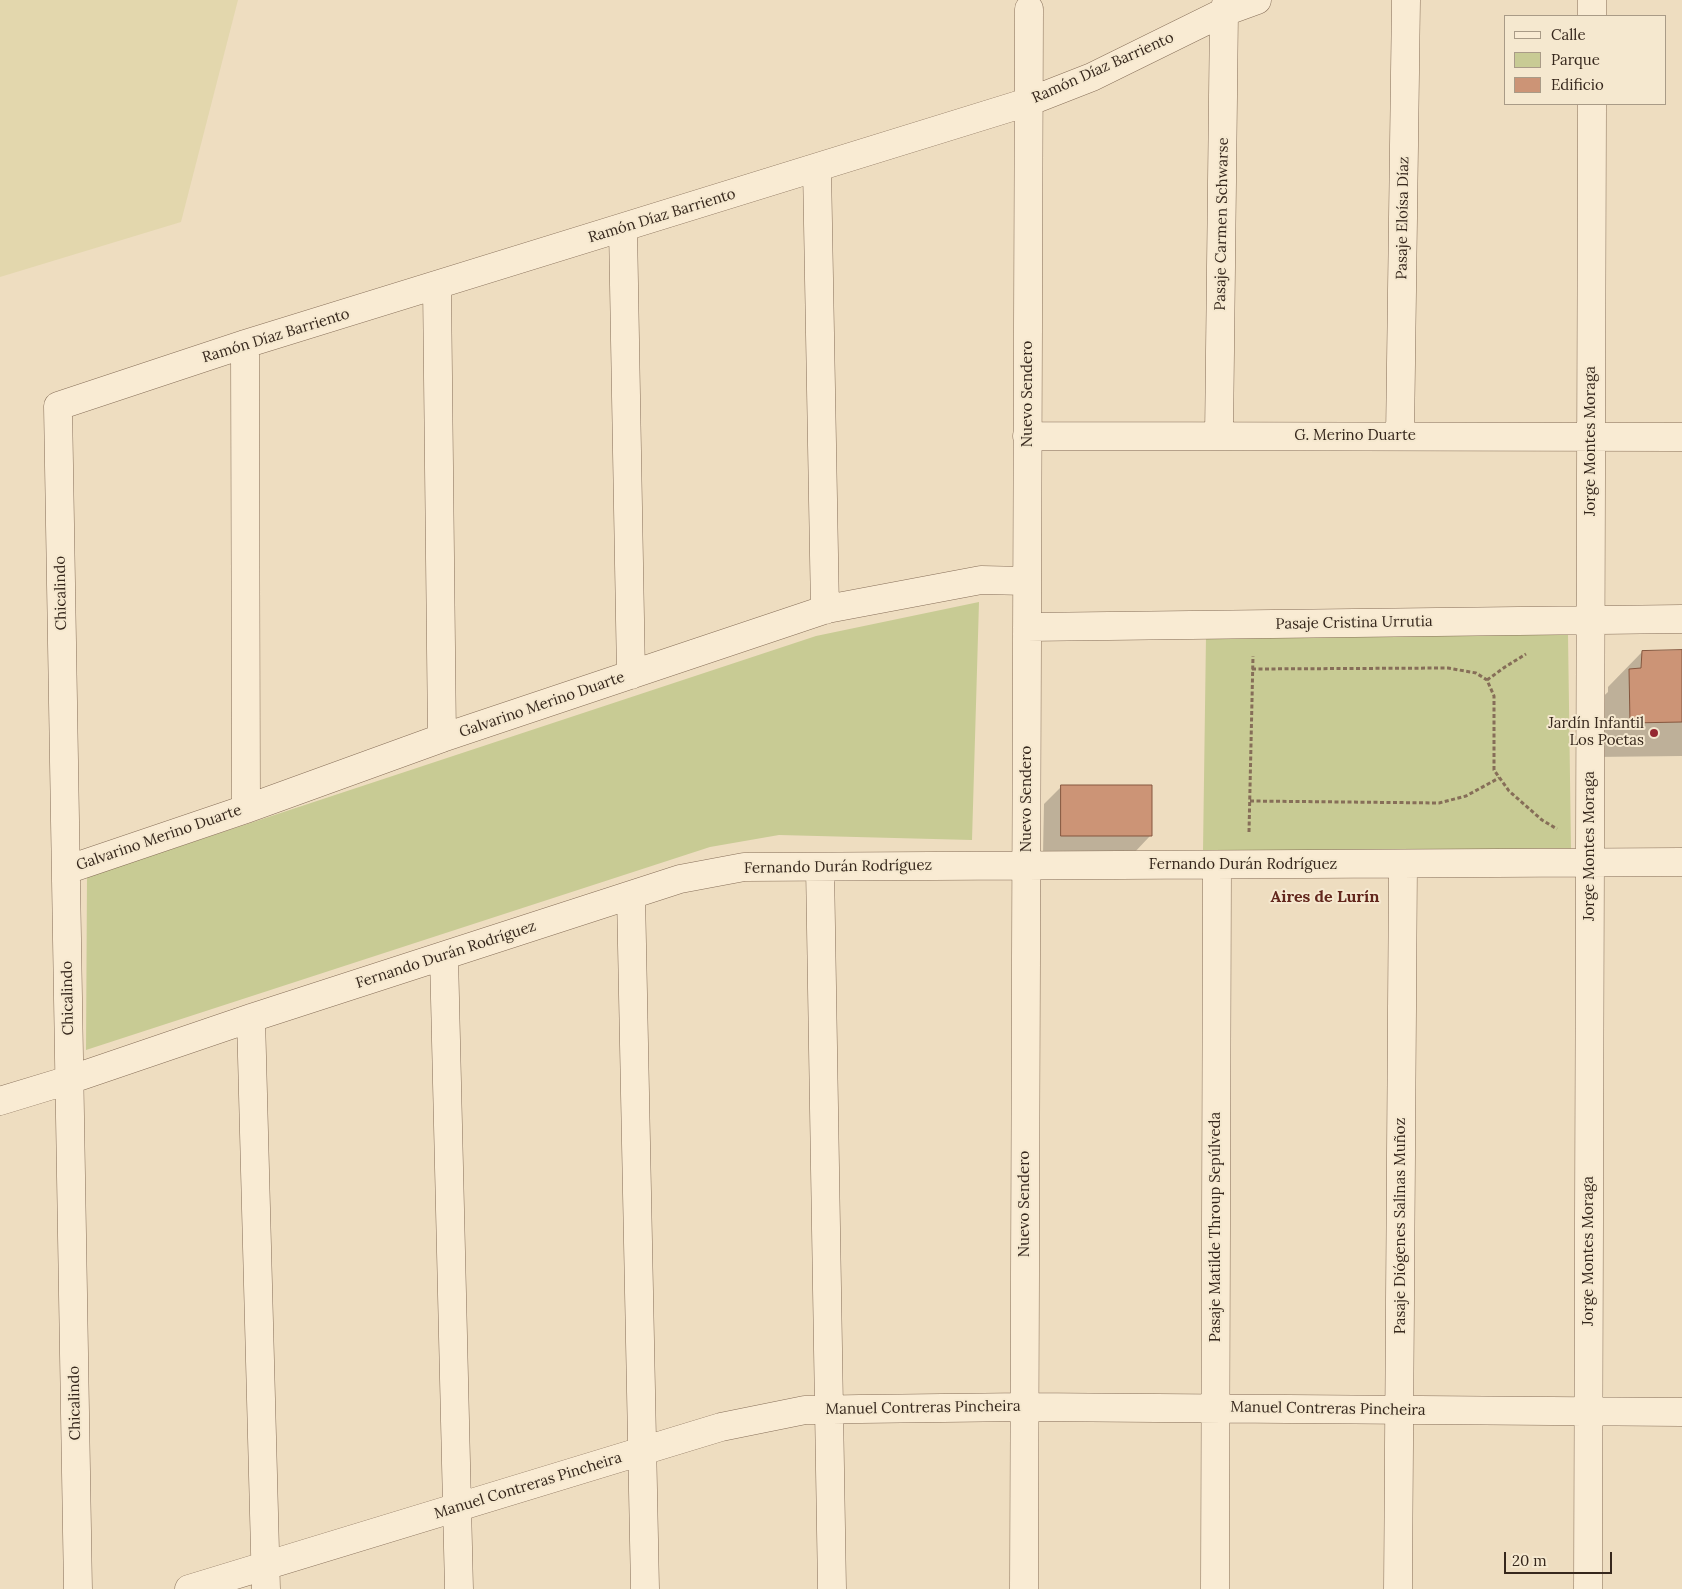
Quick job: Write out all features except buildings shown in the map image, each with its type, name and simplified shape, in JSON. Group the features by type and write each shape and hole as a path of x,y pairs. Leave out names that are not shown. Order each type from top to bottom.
{"street":[{"name":"Ramón Díaz Barriento","path":"58,406 245,344 438,286 1028,102 1092,77 1226,6 1257,0"},
{"name":"Pasaje Eloísa Díaz","path":"1400,436 1406,0"},
{"path":"1592,0 1592,15"},
{"name":"Pasaje Carmen Schwarse","path":"1219,436 1226,6"},
{"name":"Nuevo Sendero","path":"1024,1589 1029,9"},
{"name":"Jorge Montes Moraga","path":"1588,1589 1592,105"},
{"path":"817,168 825,610"},
{"path":"623,228 631,675"},
{"path":"438,286 442,738"},
{"path":"245,344 246,809"},
{"name":"Chicalindo","path":"58,406 78,1589"},
{"name":"G. Merino Duarte","path":"1028,436 1682,437"},
{"name":"Galvarino Merino Duarte","path":"66,870 246,809 442,738 825,610 981,580 1027,581"},
{"name":"Pasaje Cristina Urrutia","path":"1027,628 1682,619"},
{"name":"Fernando Durán Rodríguez","path":"0,1101 70,1080 251,1018 680,879 744,867 1403,864 1590,852 1682,862"},
{"name":"Pasaje Diógenes Salinas Muñoz","path":"1398,1589 1403,864"},
{"name":"Pasaje Matilde Throup Sepúlveda","path":"1215,1589 1217,865"},
{"path":"820,867 832,1589"},
{"path":"631,895 645,1589"},
{"path":"444,956 459,1589"},
{"path":"251,1018 265,1577"},
{"name":"Manuel Contreras Pincheira","path":"189,1589 265,1577 456,1508 721,1427 805,1410 1025,1407 1682,1412"}],"path":[{"path":"1249,865 1253,625"},
{"path":"1252,668 1448,668 1476,673 1487,680 1494,696 1494,770 1499,778 1509,791 1542,820 1590,852"},
{"path":"1250,801 1439,803 1466,796 1499,778"}],"shaded area":[{"path":"0,0 238,0 181,222 0,277"}],"green space":[{"path":"979,602 972,840 779,835 710,847 86,1050 87,877 816,636"},
{"path":"1568,634 1571,850 1203,851 1206,636"}],"place":[{"name":"Jardín Infantil Los Poetas","path":"1654,733"}],"district":[{"name":"Aires de Lurín","path":"1325,897"}]}
